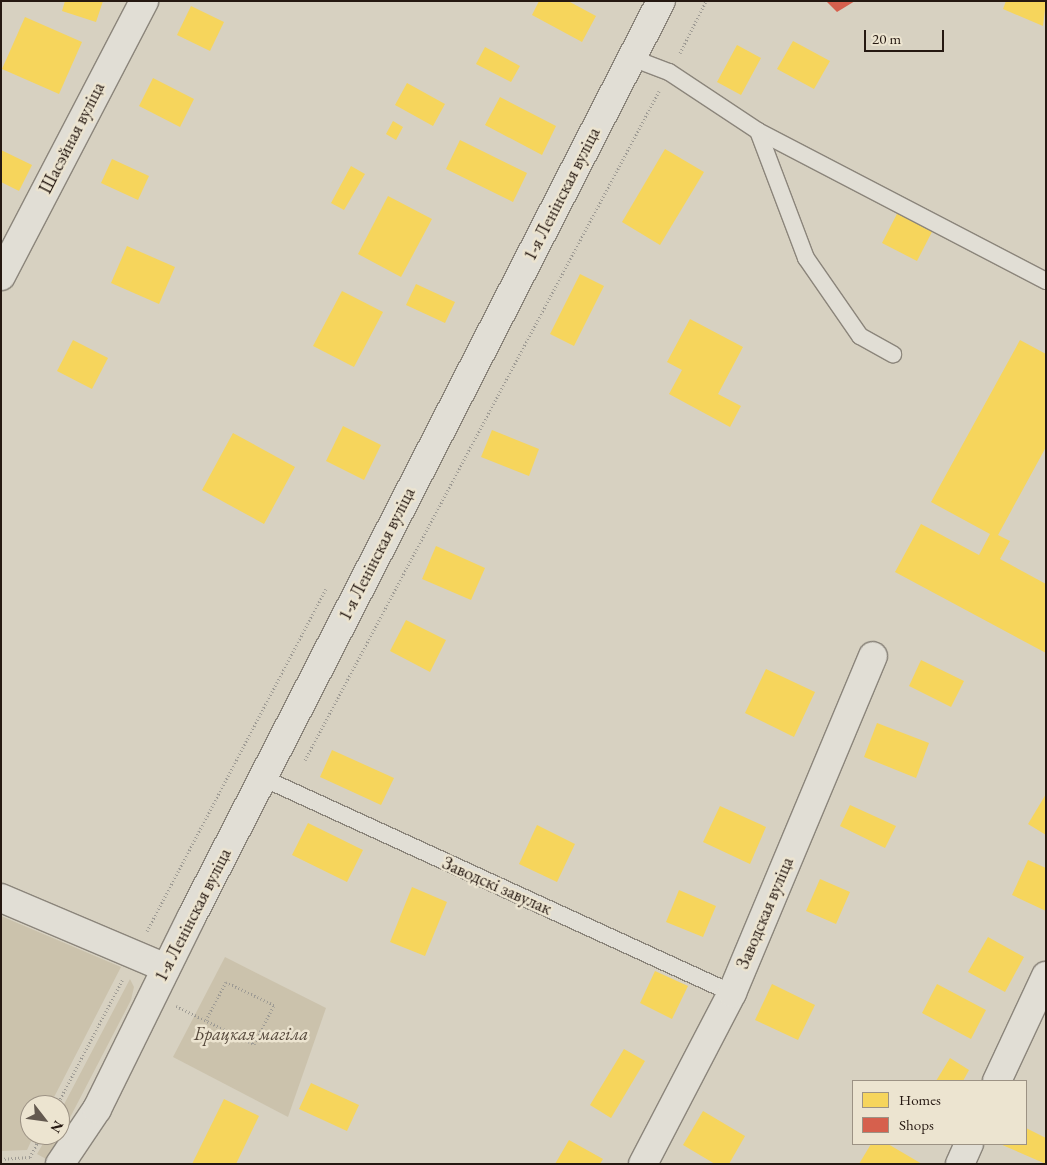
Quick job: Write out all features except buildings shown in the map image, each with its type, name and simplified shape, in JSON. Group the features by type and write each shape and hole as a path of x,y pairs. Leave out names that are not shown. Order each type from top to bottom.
{"main road":[{"name":"Шасэйная вуліца","path":"1,276 144,1"},
{"name":"1-я Ленінская вуліца","path":"97,1109 166,968 661,1"},
{"name":"Заводская вуліца","path":"643,1164 732,992 873,656"},
{"path":"1,898 136,953 166,968"},
{"path":"998,1080 1046,976"},
{"path":"60,1164 97,1109"},
{"path":"80,1164 97,1109"},
{"path":"960,1164 969,1145"}],"lane":[{"path":"632,58 669,72 758,131 1046,281"},
{"path":"758,131 806,258 860,336 893,354"},
{"name":"Заводскі завулак","path":"263,778 732,992"}],"path":[{"path":"287,790 316,741 613,173 706,1"},
{"path":"62,1095 162,903"},
{"path":"176,1006 254,1044 274,1005 226,982 206,1020"},
{"path":"1,1159 30,1157 37,1145"}],"green space":[{"path":"1,916 121,967 55,1095 20,1095 20,1145 29,1145 27,1150 1,1151"},
{"name":"Брацкая магіла","path":"225,957 326,1008 288,1117 173,1057"},
{"path":"130,979 134,987 131,1000 70,1118 69,1095"},
{"path":"42,1145 56,1145 48,1160 37,1154"}]}
